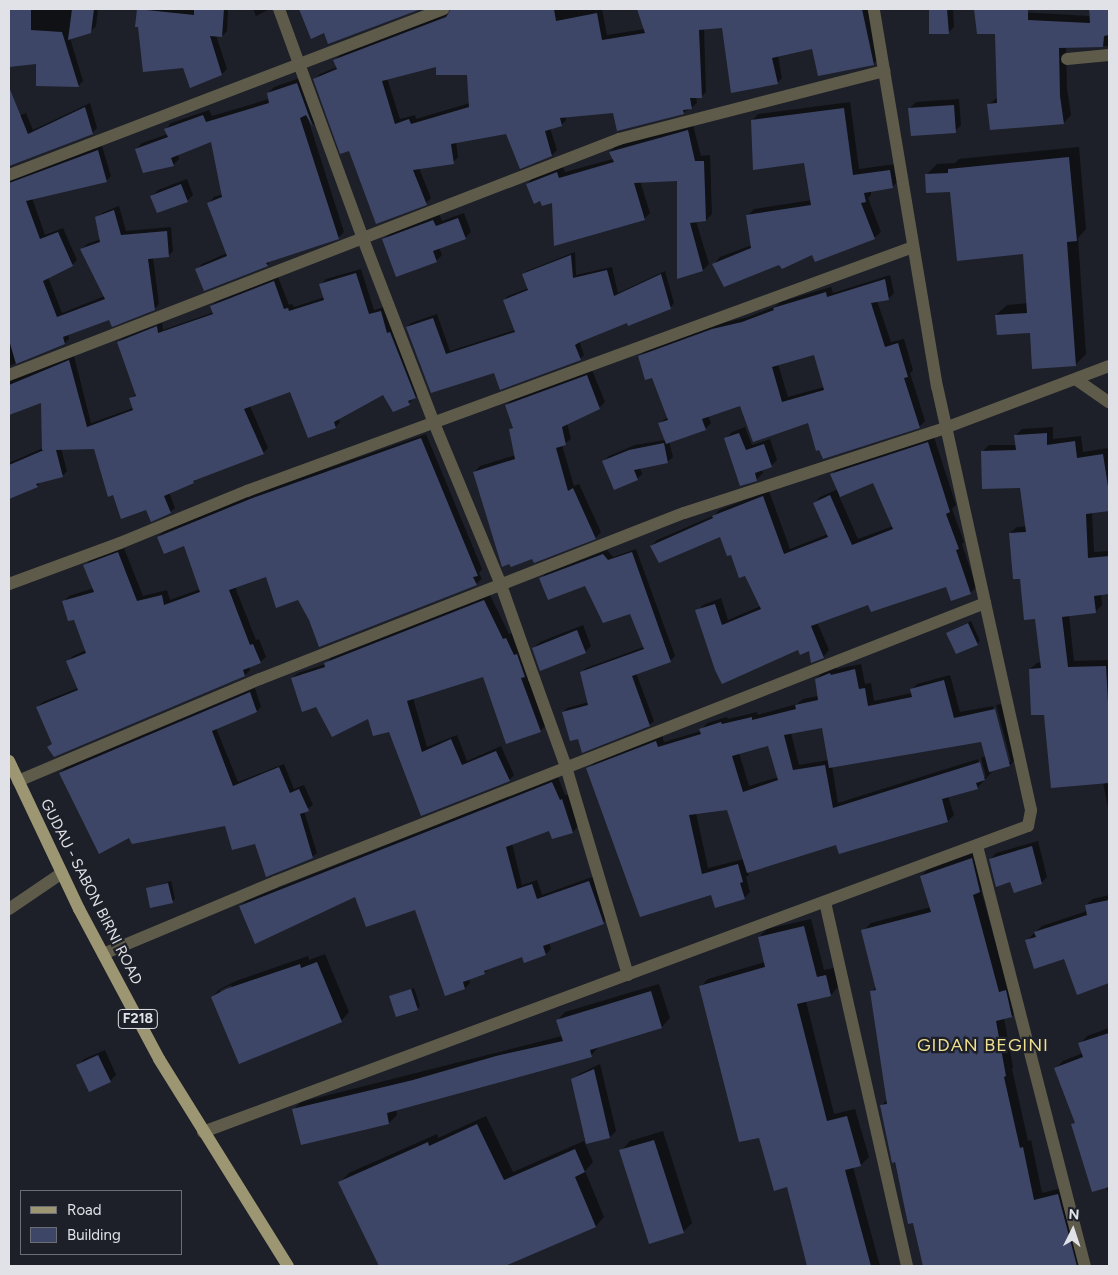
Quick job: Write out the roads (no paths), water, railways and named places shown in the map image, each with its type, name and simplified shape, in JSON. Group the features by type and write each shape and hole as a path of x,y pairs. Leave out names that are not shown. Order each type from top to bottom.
{"main road":[{"name":"GUDAU - SABON BIRNI ROAD","path":"9,761 103,954 159,1059 288,1266"}],"street":[{"path":"278,9 363,239 434,422 501,586 566,767 628,975"},
{"path":"9,175 442,9"},
{"path":"203,1132 1028,826 1031,810 946,428 913,247 874,9"},
{"path":"1067,59 1109,54"},
{"path":"9,376 619,139 884,71"},
{"path":"9,584 120,543 247,491 913,247"},
{"path":"18,781 260,679 684,513 946,428 1078,380 1109,366"},
{"path":"1078,380 1109,402"},
{"path":"103,954 275,882 985,603"},
{"path":"977,846 1084,1266"},
{"path":"9,909 62,872"},
{"path":"825,902 907,1266"}],"district":[{"name":"GIDAN BEGINI","path":"983,1045"}]}
